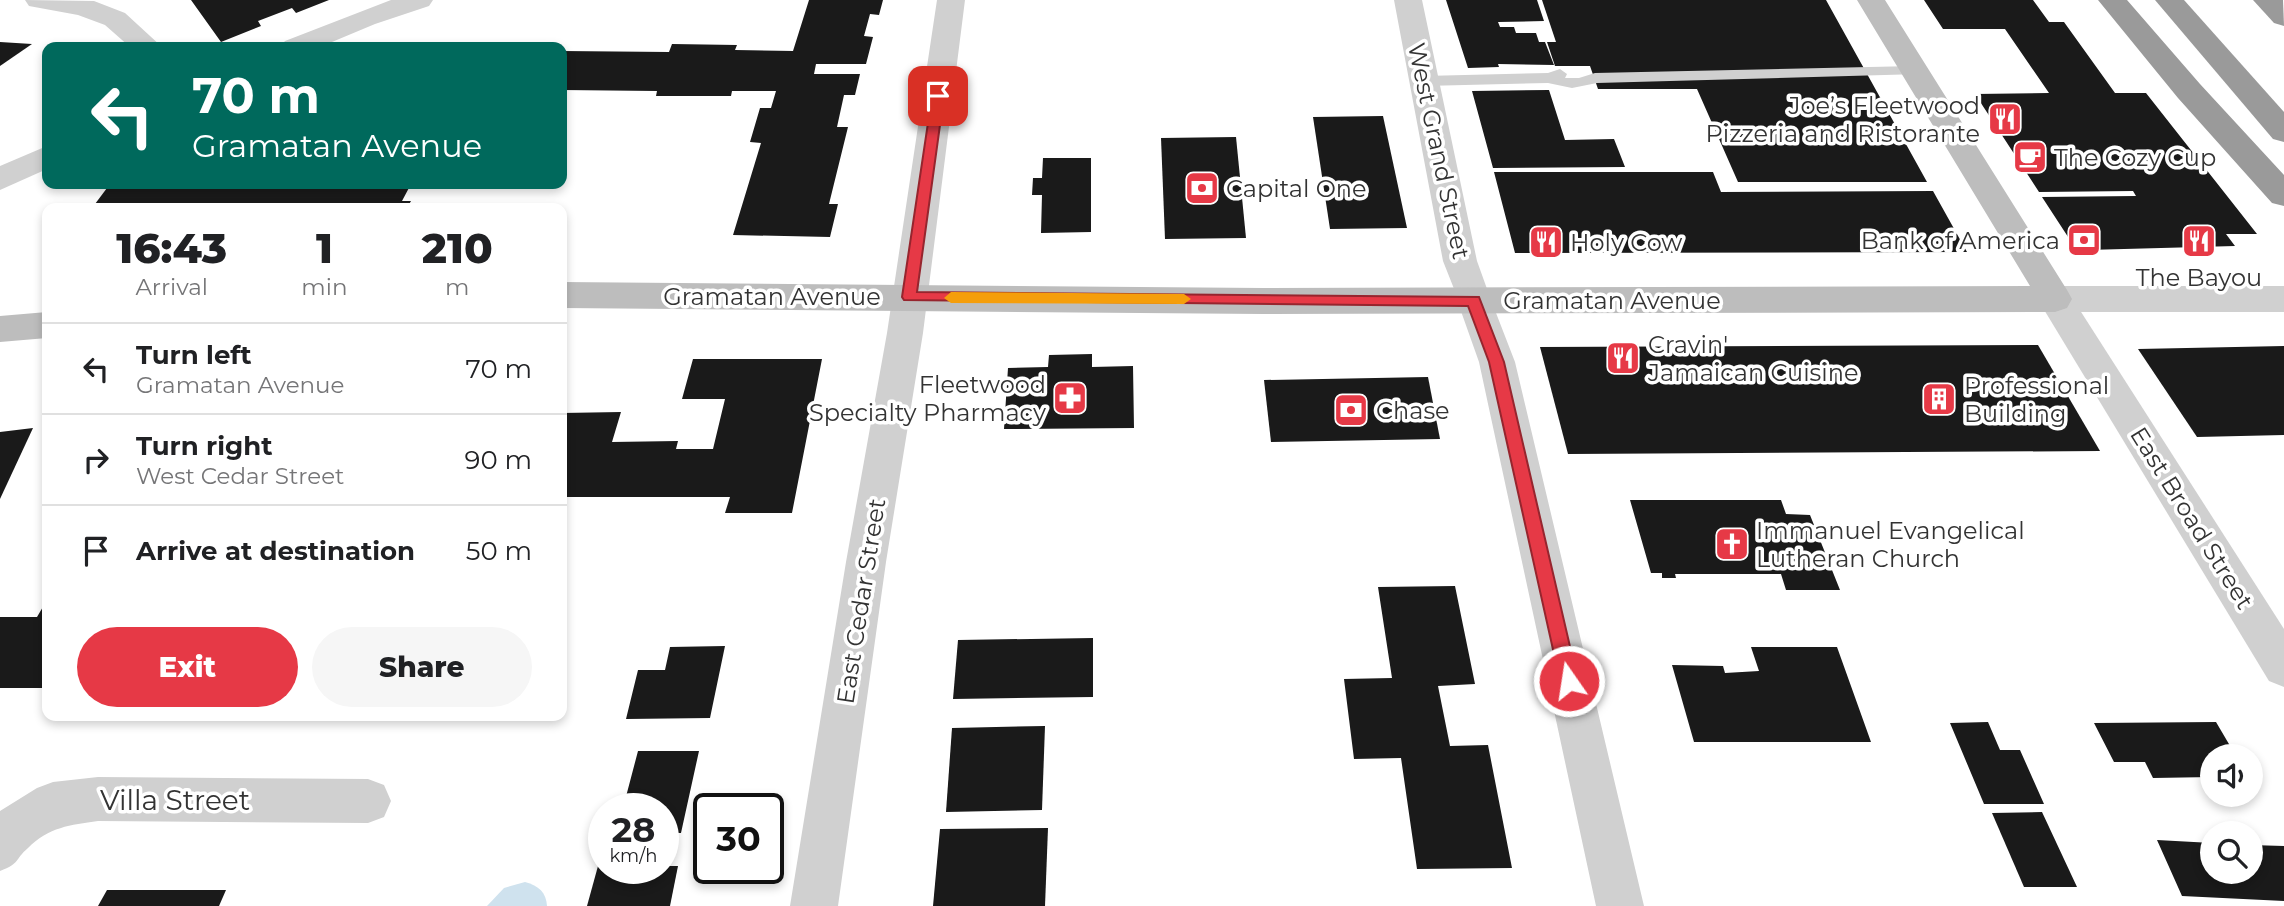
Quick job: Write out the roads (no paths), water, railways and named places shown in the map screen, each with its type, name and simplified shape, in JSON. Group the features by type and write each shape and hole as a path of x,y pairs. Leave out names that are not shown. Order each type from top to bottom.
{"highway":[{"path":"2112,0 2172,72 2284,195"},
{"path":"2169,0 2284,132"},
{"path":"2267,0 2284,17"}],"main road":[{"path":"1871,0 2055,299"},
{"name":"Gramatan Avenue","path":"567,295 1474,300 2055,299"},
{"path":"0,329 42,325"}],"street":[{"path":"39,0 84,7 115,19 141,42"},
{"path":"307,42 365,18 419,0"},
{"name":"East Cedar Street","path":"814,906 909,297 951,0"},
{"name":"West Grand Street","path":"1408,0 1461,261 1497,362 1620,906"},
{"path":"0,178 42,158"},
{"name":"Gramatan Avenue","path":"2055,299 2284,299"},
{"name":"East Broad Street","path":"2055,299 2284,667"},
{"name":"Villa Street","path":"0,848 10,832 53,804 98,799 368,801"}],"lane":[{"path":"1424,80 1550,78 1558,82 1590,81 1595,78 1915,71"}],"water":[{"path":"525,882 541,890 547,906 487,906 504,888"}],"place":[{"name":"Joe’s Fleetwood Pizzeria and Ristorante","path":"2005,119"},
{"name":"The Cozy Cup","path":"2030,157"},
{"name":"Capital One","path":"1202,188"},
{"name":"Bank of America","path":"2084,240"},
{"name":"The Bayou","path":"2199,241"},
{"name":"Holy Cow","path":"1546,242"},
{"name":"Cravin' Jamaican Cuisine","path":"1623,358"},
{"name":"Fleetwood Specialty Pharmacy","path":"1070,398"},
{"name":"Professional Building","path":"1939,399"},
{"name":"Chase","path":"1351,410"},
{"name":"Immanuel Evangelical Lutheran Church","path":"1732,544"}]}
